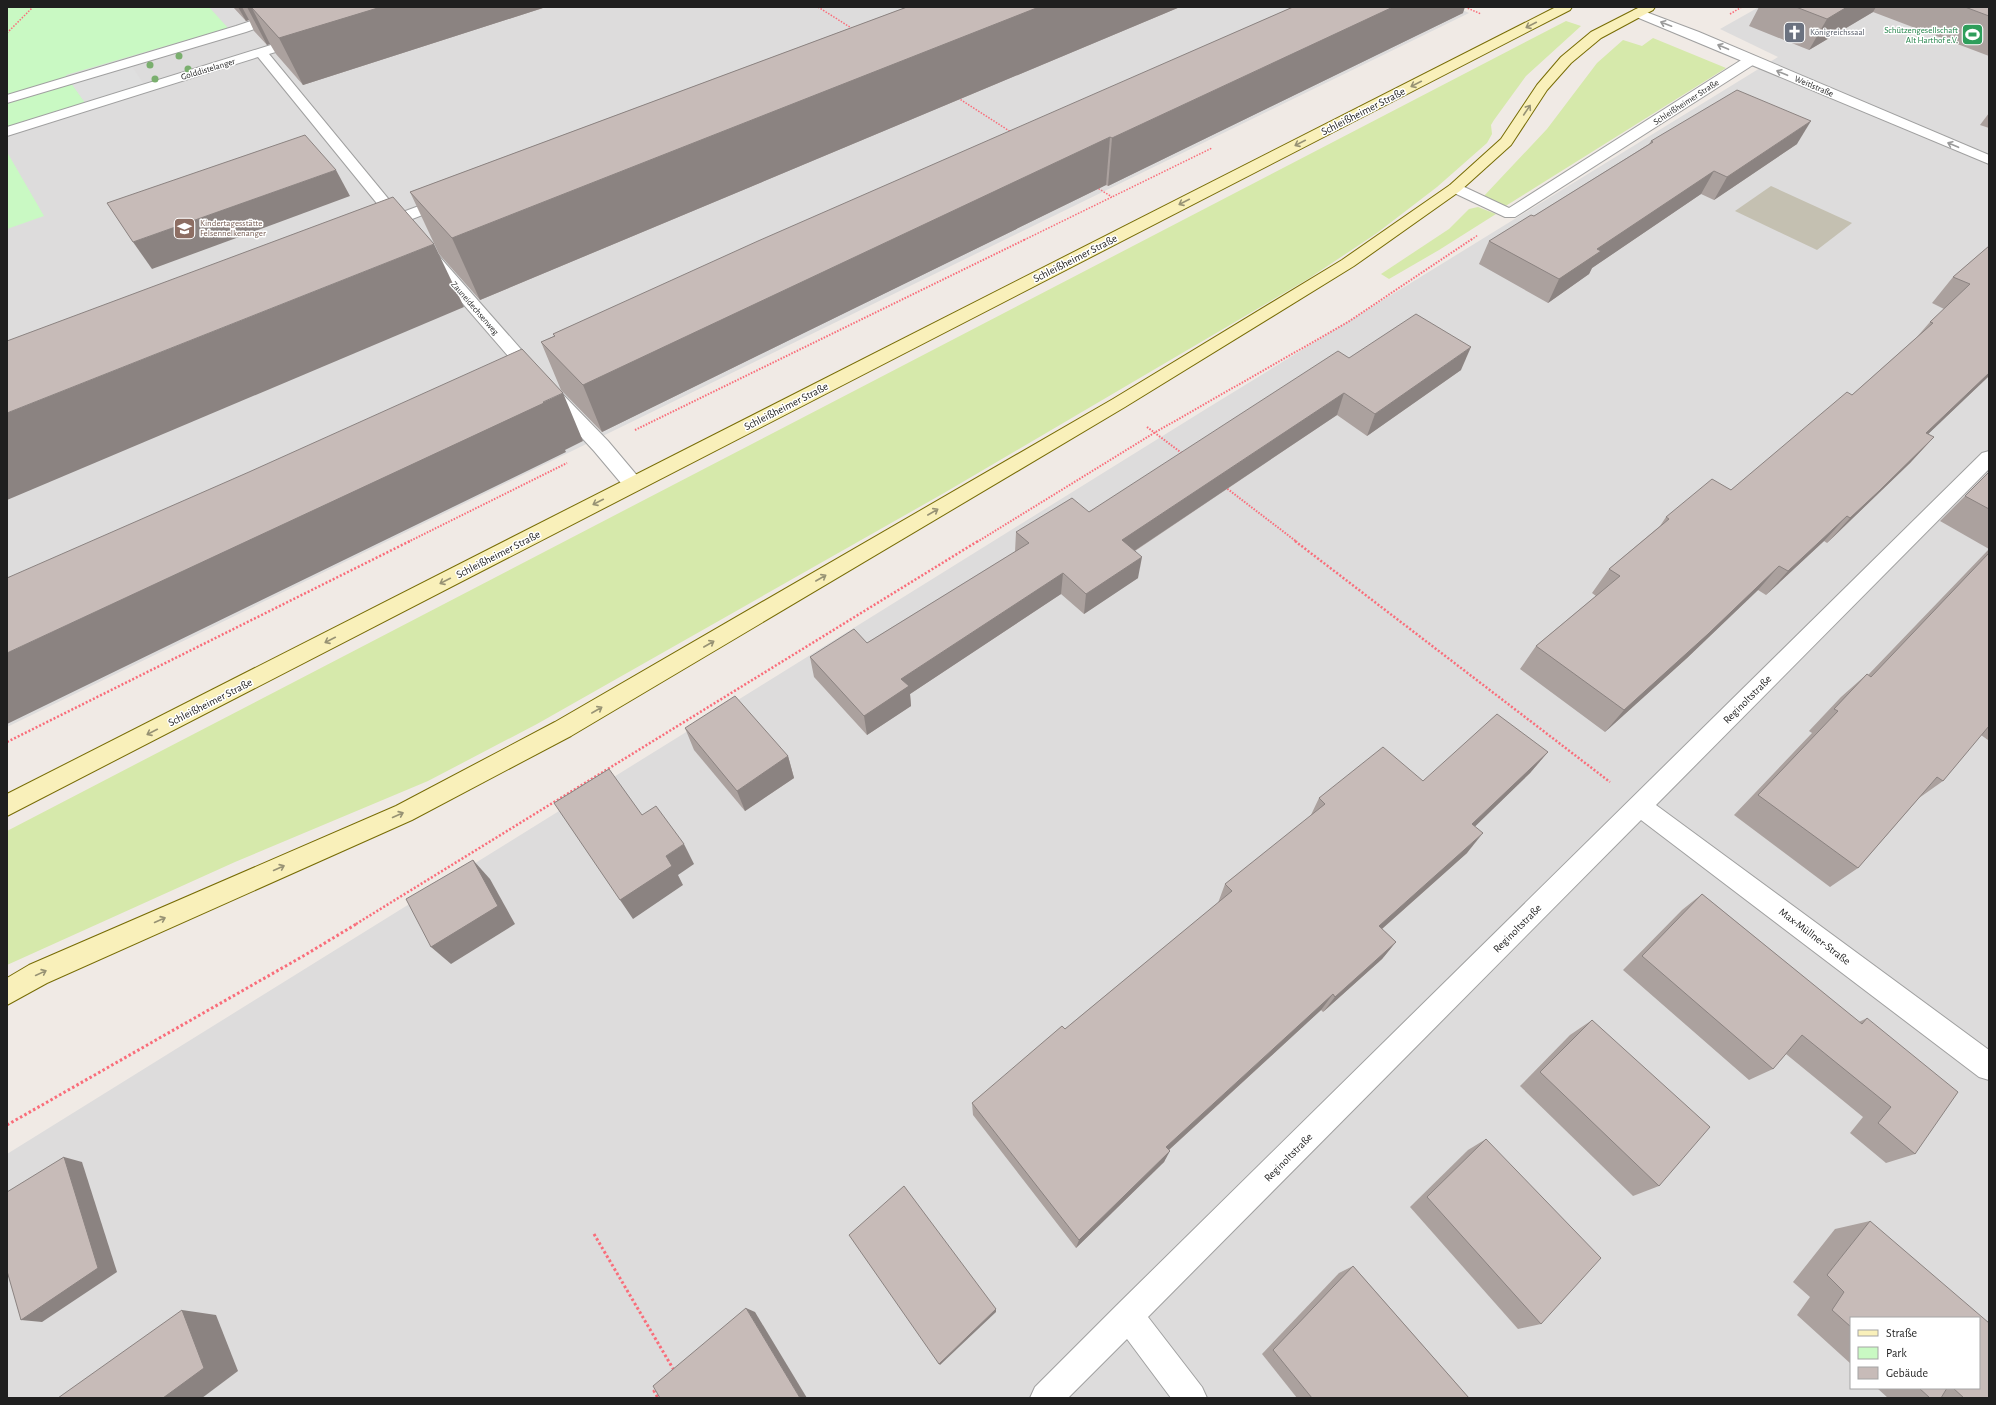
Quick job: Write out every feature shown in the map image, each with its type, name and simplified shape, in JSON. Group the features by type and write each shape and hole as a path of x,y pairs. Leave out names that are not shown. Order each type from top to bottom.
{"main road":[{"name":"Schleißheimer Straße","path":"7,806 1566,7"},
{"path":"1621,7 1644,10"},
{"path":"7,992 38,974 404,812 563,729 1120,403 1348,263 1455,188 1506,142 1542,88 1566,60 1596,35 1644,10"}],"street":[{"path":"7,99 241,29 304,7"},
{"name":"Weitlstraße","path":"1644,10 1751,60 1989,160"},
{"name":"Golddistelanger","path":"7,132 283,46"},
{"name":"Zauneidechsenweg","path":"261,53 398,219 534,375 601,446 633,484"},
{"name":"Schleißheimer Straße","path":"1510,214 1751,60"},
{"path":"1455,188 1510,214"},
{"path":"368,230 457,197"},
{"name":"Reginoltstraße","path":"1046,1398 1989,458"},
{"name":"Max-Müllner-Straße","path":"1640,806 1989,1067"},
{"path":"1128,1316 1191,1398"}],"path":[{"path":"7,33 34,7"},
{"path":"818,7 858,33"},
{"path":"1465,7 1481,14"},
{"path":"1474,18 1486,12"},
{"path":"958,98 1011,132"},
{"path":"7,742 601,446 1215,146"},
{"path":"1093,186 1112,197"},
{"path":"7,1125 305,955 1154,433 1348,322 1510,214"},
{"path":"1120,403 1154,433 1186,457"},
{"path":"1223,486 1640,806"},
{"path":"594,1234 675,1372 670,1376"},
{"path":"658,1398 654,1391 659,1386"}],"shaded area":[{"path":"7,7 1456,7 1469,13 7,727"},
{"path":"1759,7 1989,7 1989,1398 7,1398 7,1154 1206,409 1778,57 1720,29"},
{"path":"131,65 145,86 86,104 71,83"},
{"path":"1771,186 1852,223 1817,250 1735,211"}],"green space":[{"path":"7,7 209,7 228,28 66,75 86,104 7,128"},
{"path":"1566,21 1581,26 1526,76 1491,125 1492,134 1487,143 1437,187 1377,233 1308,279 944,493 537,724 428,781 235,862 7,965 7,831"},
{"path":"1653,38 1726,68 1504,207 1483,197 1547,129 1597,63 1623,40 1642,46"},
{"path":"7,152 44,216 7,229"},
{"path":"1478,207 1496,214 1389,279 1381,274 1449,229 1469,209"}],"building":[{"path":"381,7 279,38 252,8"},
{"path":"907,7 1039,7 452,238 410,192"},
{"path":"1293,7 1393,7 1112,138 1110,137 583,385 541,342 555,336 553,334 758,241"},
{"path":"1796,7 1847,7 1827,19"},
{"path":"1965,7 1989,7 1989,16"},
{"path":"1737,90 1811,121 1727,177 1714,171 1597,249 1601,251 1559,279 1489,241 1531,215 1534,216 1653,142 1651,141"},
{"path":"305,135 336,170 133,242 107,203"},
{"path":"393,197 434,244 7,413 7,341"},
{"path":"1989,246 1989,373 1926,433 1934,437 1850,518 1847,516 1788,571 1779,566 1708,634 1624,710 1536,646 1620,576 1609,569 1669,519 1666,517 1712,479 1731,490 1847,392 1852,395 1933,323 1930,322 1970,284 1953,277"},
{"path":"1416,314 1471,347 1375,414 1344,393 1122,540 1142,557 1086,594 1063,573 901,679 909,686 864,716 810,657 854,629 867,643 1029,543 1016,532 1072,498 1089,512 1338,351 1349,358"},
{"path":"522,349 563,393 7,653 7,578 249,472"},
{"path":"1989,472 1989,509 1965,496"},
{"path":"1989,553 1989,726 1943,781 1937,777 1858,868 1758,795 1838,711 1834,709 1867,674 1871,677"},
{"path":"735,696 788,756 737,791 685,728"},
{"path":"1497,714 1548,752 1472,824 1483,833 1379,926 1396,942 1335,997 1333,994 1166,1147 1170,1151 1079,1240 972,1103 1062,1026 1065,1029 1232,891 1225,884 1325,804 1319,798 1383,747 1423,781"},
{"path":"609,769 642,815 656,806 684,844 666,856 672,866 620,900 554,803"},
{"path":"473,860 498,906 431,947 406,899"},
{"path":"1702,894 1862,1024 1867,1018 1958,1092 1915,1154 1878,1123 1891,1107 1802,1035 1773,1069 1642,956"},
{"path":"1592,1020 1710,1127 1659,1186 1540,1072"},
{"path":"1486,1139 1601,1258 1541,1324 1427,1197"},
{"path":"64,1157 98,1268 21,1320 7,1271 7,1192"},
{"path":"904,1186 996,1309 939,1364 849,1235"},
{"path":"1870,1221 1989,1323 1989,1398 1964,1398 1954,1389 1980,1389 1980,1317 1850,1317 1850,1326 1832,1310 1844,1292 1827,1275"},
{"path":"1353,1266 1469,1398 1312,1398 1273,1350"},
{"path":"746,1308 800,1398 660,1398 653,1386"},
{"path":"182,1310 204,1368 163,1398 58,1398"},
{"path":"1920,1389 1946,1389 1941,1398 1930,1398"}],"place":[{"name":"Königreichssaal","path":"1794,32"},
{"name":"Schützengesellschaft Alt Harthof e.V.","path":"1973,35"},
{"name":"Kindertagesstätte Felsennelkenanger","path":"184,228"}]}
